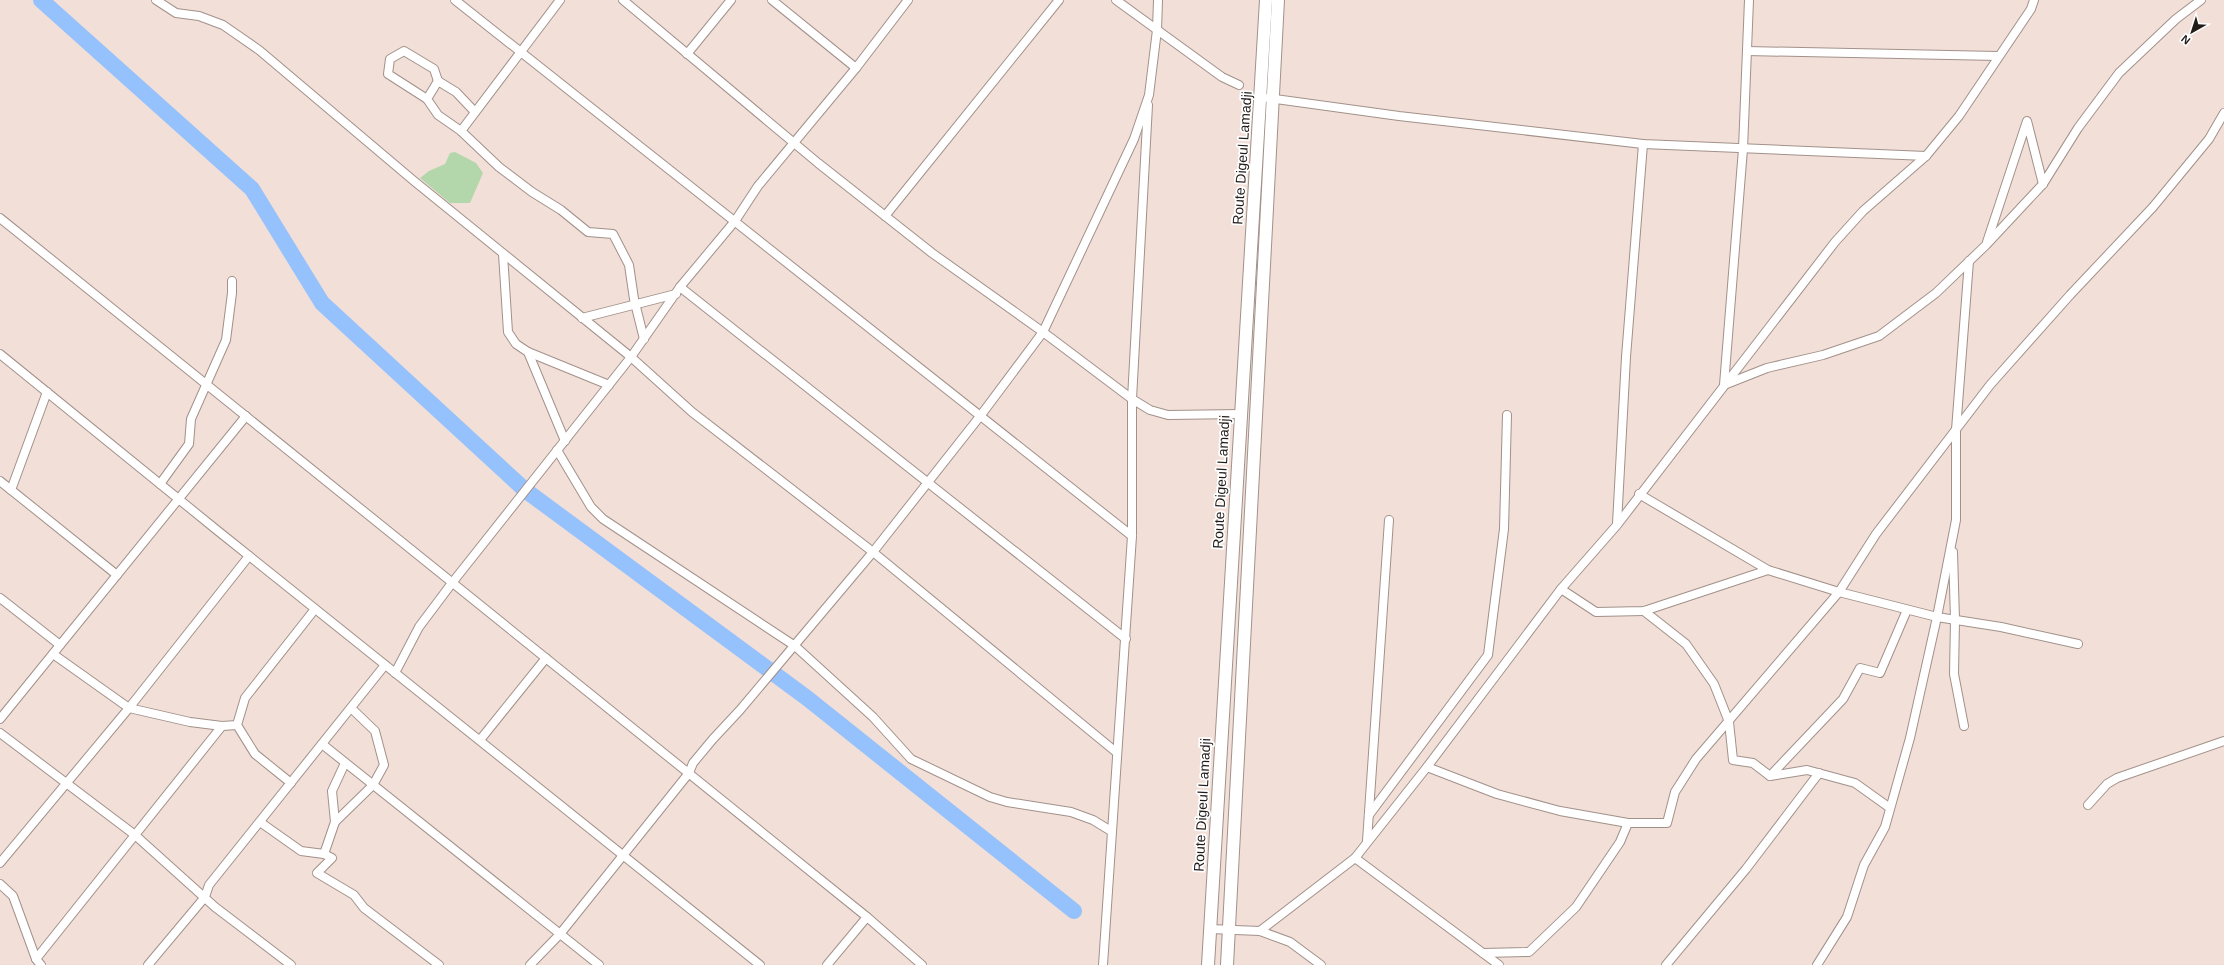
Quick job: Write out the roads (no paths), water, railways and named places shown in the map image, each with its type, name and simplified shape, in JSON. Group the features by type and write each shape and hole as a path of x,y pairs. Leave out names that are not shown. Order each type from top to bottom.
{"main road":[{"name":"Route Digeul Lamadji","path":"1227,965 1267,98 1266,0"},
{"name":"Route Digeul Lamadji","path":"1208,965 1240,414 1267,98 1278,0"}],"street":[{"path":"156,0 176,12 199,16 218,22 247,41 503,254 631,358 692,412 873,552 1116,752"},
{"path":"455,0 1132,536"},
{"path":"461,131 560,0"},
{"path":"623,0 793,143 932,253 1132,399 1150,410 1168,415 1240,414"},
{"path":"687,54 731,0"},
{"path":"772,0 856,68"},
{"path":"396,673 419,627 452,583 631,358 678,290 735,221 758,186 856,68 908,0"},
{"path":"885,216 1059,0"},
{"path":"1116,0 1222,77 1239,85"},
{"path":"1103,965 1116,752 1126,640 1132,536 1132,399 1148,94 1157,30 1158,0"},
{"path":"1724,385 1743,148 1749,0"},
{"path":"1260,931 1355,858 1427,767 1560,589 1617,525 1639,494 1835,242 1863,211 1926,156 1959,116 2031,9 2034,0"},
{"path":"1724,385 1767,368 1823,355 1880,336 1936,293 1986,245 2043,184 2078,128 2119,73 2176,19 2201,0"},
{"path":"475,112 456,92 438,81 434,69 404,51 390,59 388,74 427,99 438,115 461,131 499,167 532,192 562,210 588,232 613,234 629,265 635,303 644,339"},
{"path":"1747,51 1998,56"},
{"path":"427,99 438,81"},
{"path":"530,965 560,934 689,773 693,763 795,646 873,552 981,415 1042,332 1131,145 1148,94"},
{"path":"1267,98 1400,116 1643,144 1926,156"},
{"path":"1427,767 1498,794 1560,812 1628,823 1667,823 1675,792 1696,759 1839,592 1876,534 1990,385 2070,295 2153,207 2209,139 2224,113"},
{"path":"1986,245 2027,121 2043,184"},
{"path":"1617,525 1626,357 1643,144"},
{"path":"0,218 867,917 922,965"},
{"path":"503,254 508,332 516,344 528,352 608,385"},
{"path":"1817,965 1847,917 1864,865 1885,827 1910,738 1937,617 1956,520 1956,430 1969,261"},
{"path":"160,484 189,444 191,420 226,340 232,293 232,281"},
{"path":"582,318 678,290"},
{"path":"678,290 927,483 1126,640"},
{"path":"528,352 565,441"},
{"path":"0,354 178,499 760,965"},
{"path":"11,490 47,392"},
{"path":"1369,815 1488,655 1504,529 1507,415"},
{"path":"0,719 246,416"},
{"path":"557,450 591,507 603,519 795,646 873,717 911,759 990,797 1007,802 1071,812 1093,820 1111,831"},
{"path":"0,481 117,575"},
{"path":"1639,494 1768,570 1839,592 1907,610 1937,617 2001,627 2078,644"},
{"path":"1367,841 1389,520"},
{"path":"1953,538 1955,620 1954,674 1964,726"},
{"path":"0,863 129,708 249,556"},
{"path":"1560,589 1596,612 1644,612 1768,570"},
{"path":"0,598 60,645"},
{"path":"291,783 255,754 237,725 245,698 315,609"},
{"path":"1770,776 1844,699 1860,668 1880,673 1907,610"},
{"path":"1644,612 1686,644 1714,684 1728,722 1733,760 1753,763 1770,776 1807,770 1855,783 1890,808"},
{"path":"53,654 129,708 190,722 222,726 237,725"},
{"path":"480,740 546,658"},
{"path":"148,965 205,897 208,885 385,665"},
{"path":"335,822 373,785 384,765 375,731 350,708"},
{"path":"38,962 135,835 222,726"},
{"path":"0,734 135,835 227,918 291,965"},
{"path":"2088,805 2107,784 2117,778 2224,741"},
{"path":"322,744 599,965"},
{"path":"324,854 335,822 332,791 345,763"},
{"path":"1666,965 1746,869 1819,773"},
{"path":"260,822 301,851 324,854 332,858 317,873 354,895 364,908 439,965"},
{"path":"1483,953 1529,952 1576,907 1620,842 1628,823"},
{"path":"1355,858 1499,965"},
{"path":"0,884 13,896 38,962"},
{"path":"827,965 867,917"},
{"path":"1210,928 1260,931 1290,942 1321,965"}],"waterway":[{"path":"41,0 252,189 322,303 525,490 807,698 1074,911"}]}
